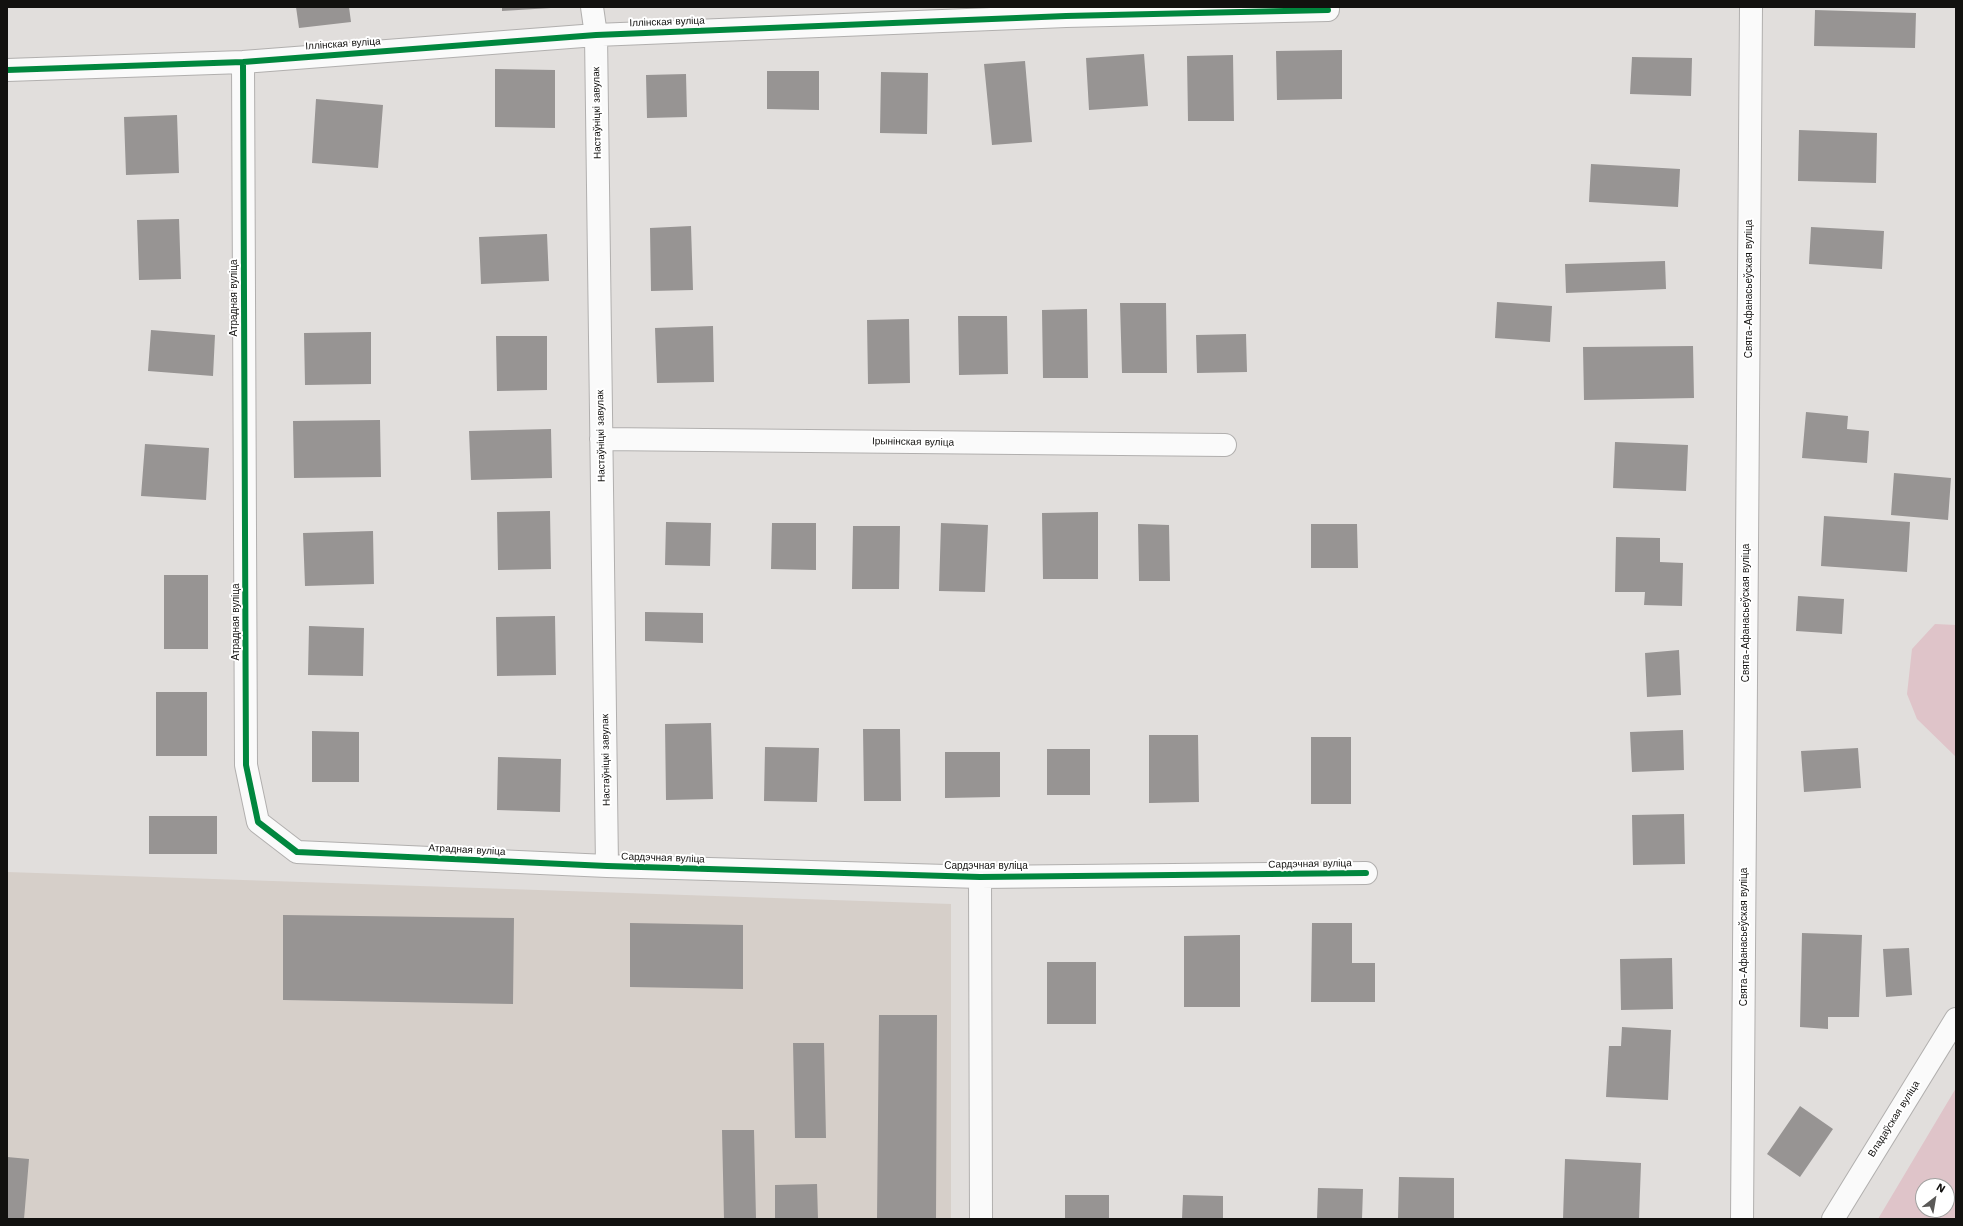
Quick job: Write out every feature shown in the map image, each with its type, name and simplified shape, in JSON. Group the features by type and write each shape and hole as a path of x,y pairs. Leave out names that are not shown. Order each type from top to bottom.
{"street":[{"name":"Настаўніцкі завулак","path":"592,7 596,35 607,866"},
{"name":"Свята-Афанасьеўская вуліца","path":"1742,1219 1751,7"},
{"name":"Іллінская вуліца","path":"7,70 244,62 596,35 1066,12 1328,10"},
{"name":"Атрадная вуліца","path":"244,62 246,765 258,822 297,852 607,866"},
{"name":"Ірынінская вуліца","path":"601,439 1225,445"},
{"name":"Сардэчная вуліца","path":"607,866 980,877 1366,873"},
{"name":"Сардэчная вуліца","path":"980,877 981,1219"},
{"name":"Владаўская вуліца","path":"1833,1219 1956,1019"}],"shaded area":[{"path":"1935,624 1956,625 1956,757 1917,719 1907,694 1912,649"},
{"path":"7,872 951,904 951,1219 7,1219"},
{"path":"1956,1088 1956,1219 1878,1219"}],"building":[{"path":"296,7 349,7 351,22 299,28"},
{"path":"502,7 551,7 551,8 502,11"},
{"path":"1815,10 1916,13 1915,48 1814,46"},
{"path":"1342,50 1342,99 1277,100 1276,51"},
{"path":"1144,54 1148,106 1089,110 1086,58"},
{"path":"1233,55 1234,121 1188,121 1187,56"},
{"path":"1632,57 1692,58 1691,96 1630,94"},
{"path":"1025,61 1032,142 992,145 984,64"},
{"path":"495,69 555,70 555,128 495,127"},
{"path":"767,71 819,71 819,110 767,109"},
{"path":"881,72 928,73 927,134 880,133"},
{"path":"686,74 687,117 647,118 646,75"},
{"path":"316,99 383,105 378,168 312,163"},
{"path":"177,115 179,173 126,175 124,117"},
{"path":"1799,130 1877,133 1876,183 1798,181"},
{"path":"1591,164 1680,169 1678,207 1589,202"},
{"path":"179,219 181,279 139,280 137,220"},
{"path":"691,226 693,290 651,291 650,228"},
{"path":"1811,227 1884,231 1882,269 1809,264"},
{"path":"547,234 549,281 481,284 479,237"},
{"path":"1665,261 1666,289 1566,293 1565,264"},
{"path":"1497,302 1552,306 1550,342 1495,338"},
{"path":"1120,303 1166,303 1167,373 1122,373"},
{"path":"1087,309 1088,378 1043,378 1042,310"},
{"path":"958,316 1007,316 1008,374 959,375"},
{"path":"909,319 910,383 868,384 867,320"},
{"path":"713,326 714,382 657,383 655,328"},
{"path":"151,330 215,335 213,376 148,371"},
{"path":"371,332 371,384 305,385 304,333"},
{"path":"1246,334 1247,372 1197,373 1196,335"},
{"path":"496,336 547,336 547,390 497,391"},
{"path":"1693,346 1694,398 1584,400 1583,347"},
{"path":"1806,412 1848,416 1847,429 1869,431 1867,463 1802,458"},
{"path":"380,420 381,477 294,478 293,421"},
{"path":"551,429 552,478 471,480 469,431"},
{"path":"1615,442 1688,445 1686,491 1613,488"},
{"path":"145,444 209,448 206,500 141,496"},
{"path":"1894,473 1951,478 1948,520 1891,515"},
{"path":"550,511 551,569 498,570 497,512"},
{"path":"1098,512 1098,579 1043,579 1042,513"},
{"path":"1824,516 1910,522 1907,572 1821,566"},
{"path":"666,522 711,523 710,566 665,565"},
{"path":"772,523 816,523 816,570 771,569"},
{"path":"941,523 988,525 985,592 939,591"},
{"path":"1138,524 1169,525 1170,581 1139,581"},
{"path":"1311,524 1357,524 1358,568 1311,568"},
{"path":"853,526 900,526 899,589 852,589"},
{"path":"373,531 374,584 305,586 303,533"},
{"path":"1616,537 1660,538 1660,562 1683,563 1682,606 1644,605 1645,592 1615,592"},
{"path":"164,575 208,575 208,649 164,649"},
{"path":"1798,596 1844,599 1842,634 1796,631"},
{"path":"645,612 703,613 703,643 645,641"},
{"path":"555,616 556,675 497,676 496,617"},
{"path":"309,626 364,628 363,676 308,675"},
{"path":"1679,650 1681,695 1647,697 1645,653"},
{"path":"156,692 207,692 207,756 156,756"},
{"path":"711,723 713,799 666,800 665,724"},
{"path":"863,729 900,729 901,801 864,801"},
{"path":"1683,730 1684,770 1632,772 1630,732"},
{"path":"312,731 359,732 359,782 312,782"},
{"path":"1149,735 1198,735 1199,802 1149,803"},
{"path":"1311,737 1351,737 1351,804 1311,804"},
{"path":"765,747 819,748 817,802 764,801"},
{"path":"1858,748 1861,788 1804,792 1801,751"},
{"path":"1047,749 1090,749 1090,795 1047,795"},
{"path":"945,752 1000,752 1000,797 945,798"},
{"path":"498,757 561,759 560,812 497,810"},
{"path":"1684,814 1685,864 1633,865 1632,815"},
{"path":"149,816 217,816 217,854 149,854"},
{"path":"283,915 514,918 513,1004 283,1000"},
{"path":"630,923 743,925 743,989 630,987"},
{"path":"1312,923 1352,923 1352,963 1375,963 1375,1002 1311,1002"},
{"path":"1802,933 1862,935 1859,1017 1828,1017 1828,1029 1800,1027"},
{"path":"1240,935 1240,1007 1184,1007 1184,936"},
{"path":"1909,948 1912,995 1886,997 1883,949"},
{"path":"1672,958 1673,1009 1621,1010 1620,959"},
{"path":"1047,962 1096,962 1096,1024 1047,1024"},
{"path":"879,1015 937,1015 936,1219 877,1219"},
{"path":"1622,1027 1671,1030 1668,1100 1606,1097 1609,1046 1621,1046"},
{"path":"793,1043 824,1043 826,1138 795,1138"},
{"path":"1800,1106 1833,1129 1800,1177 1767,1154"},
{"path":"722,1130 754,1130 756,1219 724,1219"},
{"path":"7,1157 29,1159 24,1219 7,1219"},
{"path":"1565,1159 1641,1163 1639,1219 1563,1219"},
{"path":"1399,1177 1454,1178 1454,1219 1398,1219"},
{"path":"817,1184 818,1219 775,1219 775,1185"},
{"path":"1318,1188 1363,1189 1362,1219 1317,1219"},
{"path":"1065,1195 1109,1195 1109,1219 1065,1219"},
{"path":"1183,1195 1223,1196 1223,1219 1182,1219"}],"cycle path":[{"path":"7,70 243,62 596,35 1066,16 1328,10"},
{"path":"243,62 246,765 258,822 297,852 607,866 980,877 1366,873"}]}
